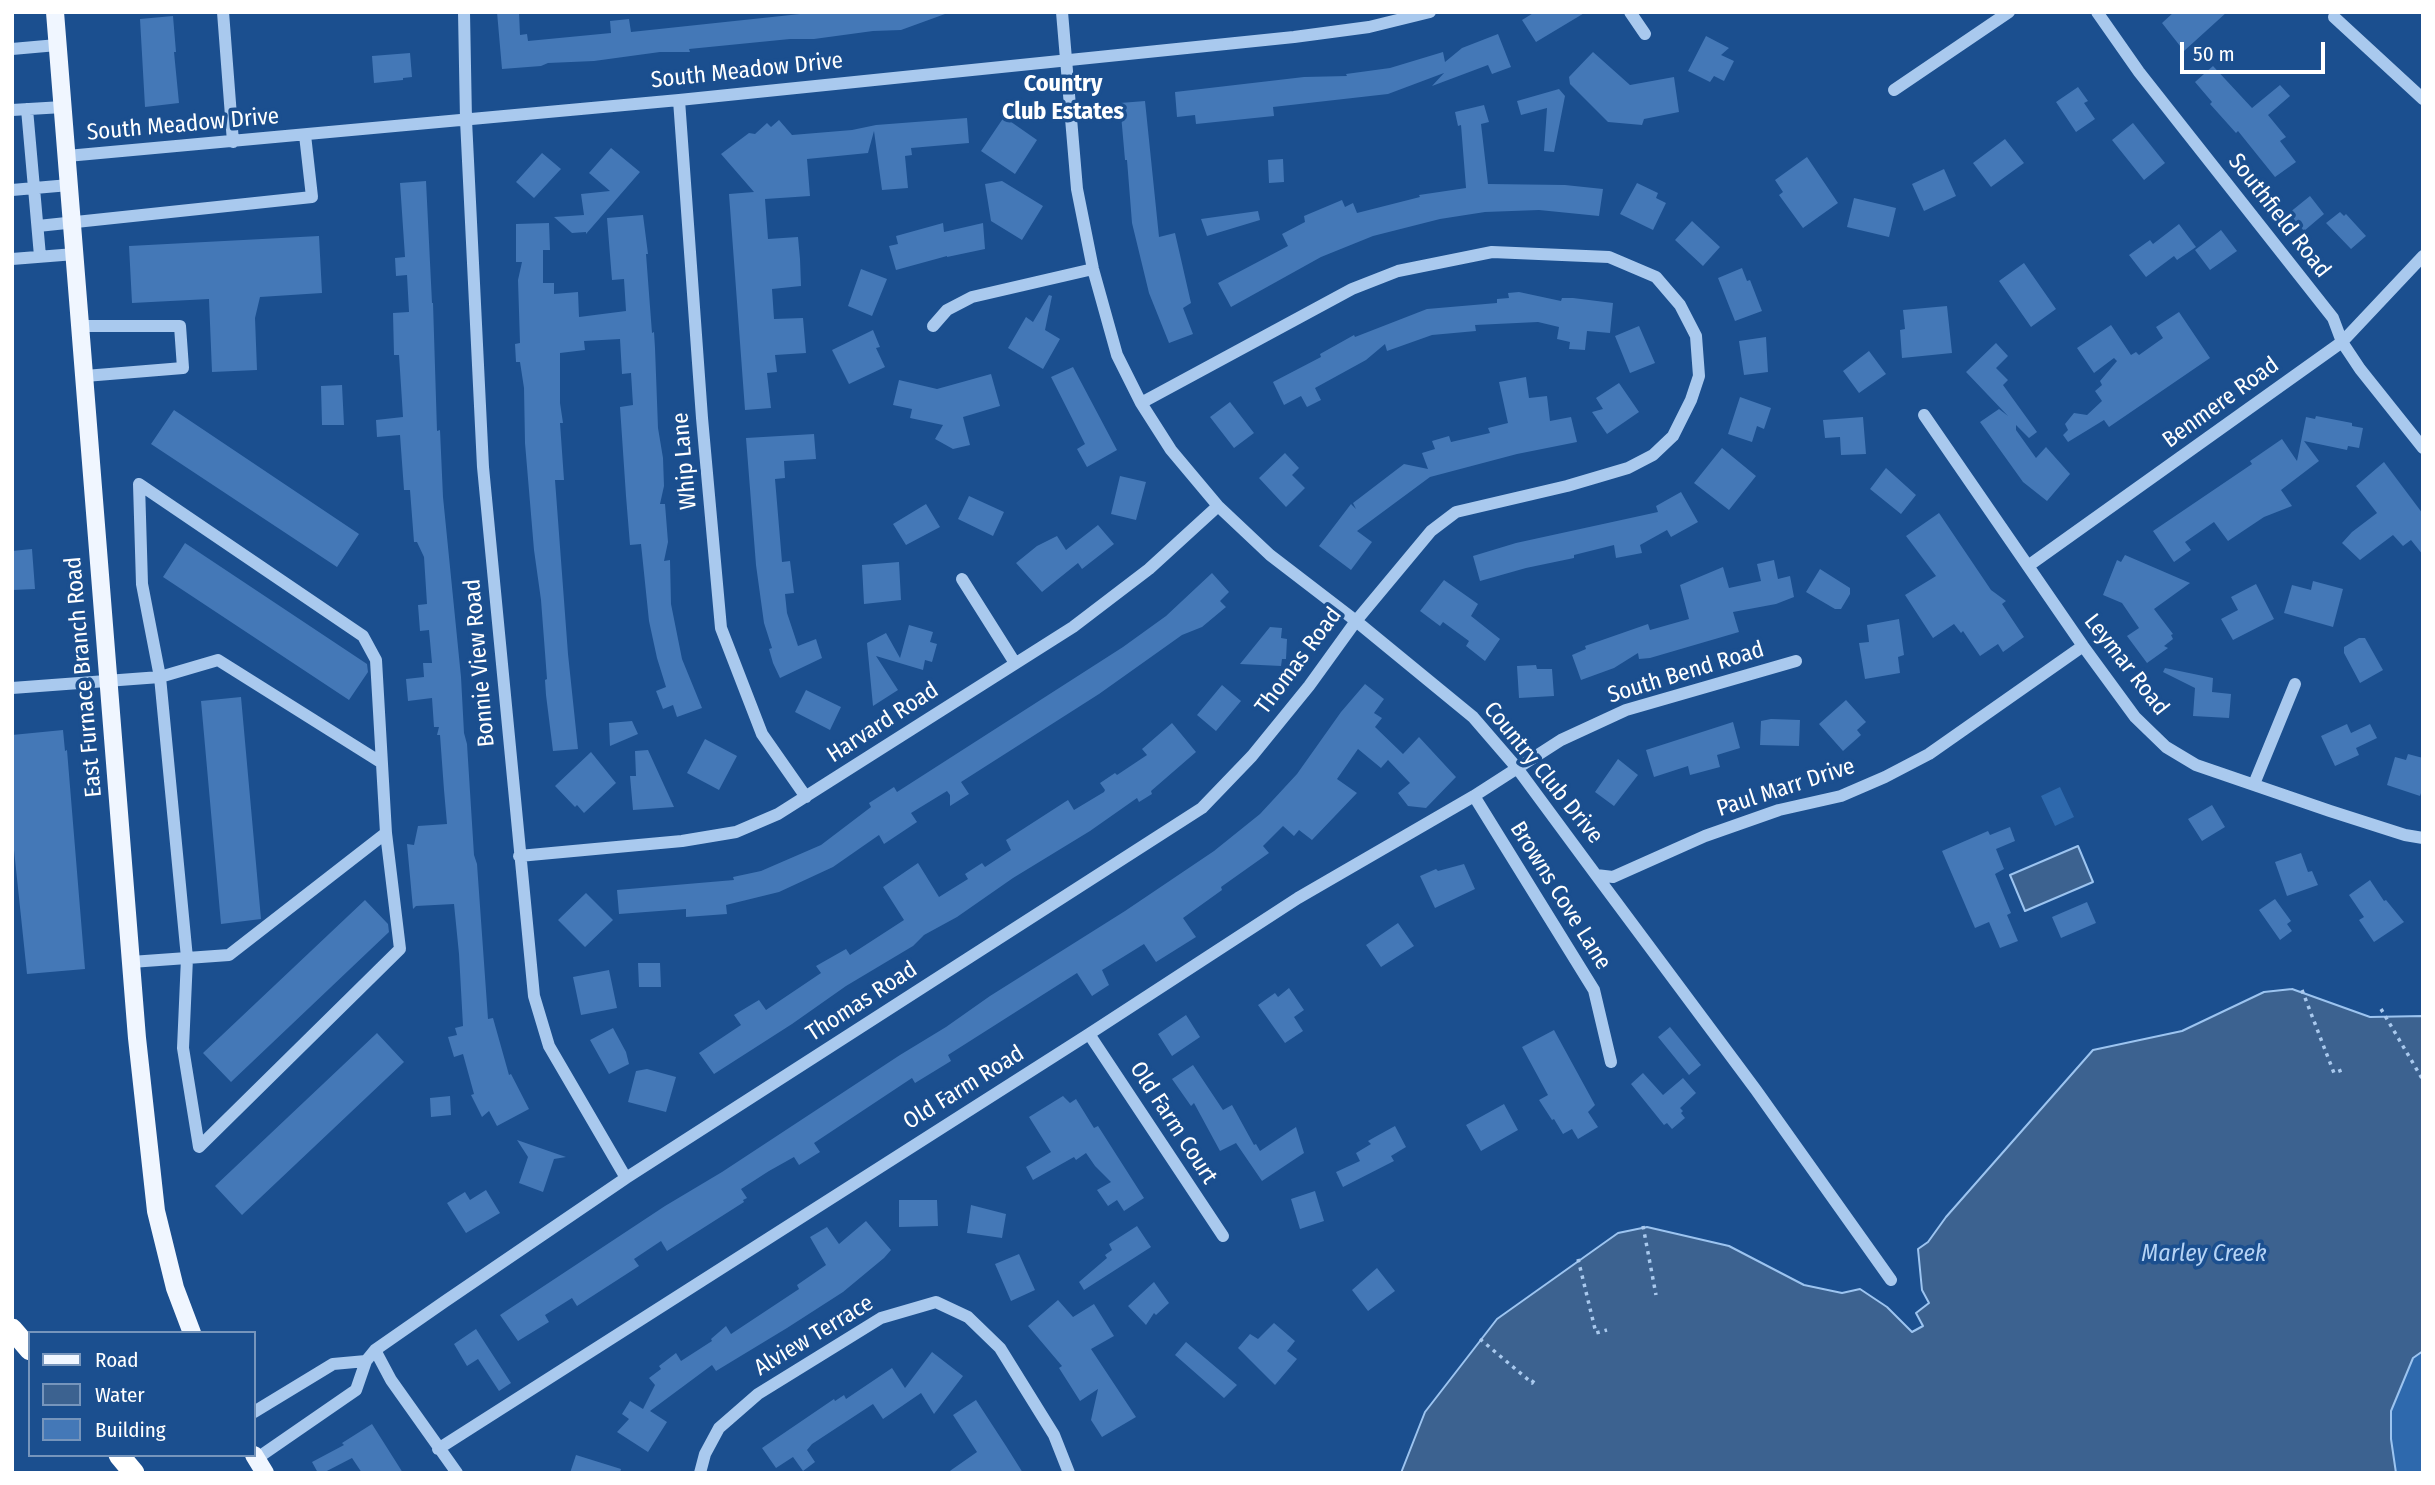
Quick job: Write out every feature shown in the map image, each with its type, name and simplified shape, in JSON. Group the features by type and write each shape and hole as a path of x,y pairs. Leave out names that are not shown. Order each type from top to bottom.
{"highway":[{"path":"12,1329 28,1348"},
{"path":"121,1457 134,1473"}],"main road":[{"name":"East Furnace Branch Road","path":"55,12 131,962 156,1211 175,1288 191,1331"}],"street":[{"path":"223,12 233,142"},
{"name":"Bonnie View Road","path":"464,12 466,120 483,467 534,996 548,1046 626,1178"},
{"name":"Country Club Drive","path":"1062,12 1077,190 1093,269 1117,355 1171,450 1218,506 1270,555 1473,717 1517,768 1756,1090 1891,1280"},
{"name":"South Meadow Drive","path":"67,156 679,100 1294,37 1369,27 1430,12"},
{"path":"1630,12 1645,34"},
{"path":"1894,90 2009,12"},
{"name":"Southfield Road","path":"2097,12 2139,72 2333,318 2342,342 2360,369 2423,448"},
{"path":"2334,16 2423,99"},
{"path":"12,49 57,45"},
{"name":"Whip Lane","path":"679,100 702,418 721,628 762,734 806,797"},
{"path":"12,110 63,107"},
{"path":"27,109 40,256"},
{"path":"38,226 312,197 305,135"},
{"path":"12,190 69,185"},
{"name":"Thomas Road","path":"258,1462 356,1390 366,1361 375,1350 626,1178 1202,808 1260,746 1309,686 1356,621 1431,531 1456,512 1567,486 1628,468 1653,455 1673,436 1691,400 1699,376 1696,336 1680,305 1656,277 1609,257 1492,252 1398,271 1352,289 1142,403"},
{"path":"12,258 75,254"},
{"name":"Benmere Road","path":"2028,566 2342,342 2423,256"},
{"path":"933,326 947,310 972,298 1093,269"},
{"path":"80,326 180,326 183,368 85,376"},
{"name":"Leymar Road","path":"1924,415 2082,646 2135,717 2166,747 2196,765 2405,835 2423,838"},
{"path":"139,484 363,636 376,660 386,833 400,949 200,1147 183,1048 187,958 160,677 142,584 139,484"},
{"name":"Harvard Road","path":"519,856 682,841 736,832 778,814 1073,627 1150,569 1218,506"},
{"path":"962,579 1015,663"},
{"name":"Paul Marr Drive","path":"1596,875 1613,877 1704,836 1779,810 1841,796 1896,778 2042,682 2082,646"},
{"path":"12,688 160,677 219,660 382,763"},
{"name":"South Bend Road","path":"1517,768 1561,740 1626,710 1796,661"},
{"path":"2254,784 2295,684"},
{"name":"Old Farm Road","path":"438,1449 1298,898 1474,796 1517,768"},
{"name":"Browns Cove Lane","path":"1474,796 1594,990 1611,1062"},
{"path":"131,962 229,955 386,833"},
{"name":"Old Farm Court","path":"1089,1034 1223,1236"},
{"name":"Alview Terrace","path":"700,1473 705,1454 719,1428 758,1394 881,1318 936,1302 968,1317 1000,1348 1054,1435 1069,1473"},
{"path":"375,1350 391,1380 457,1473"},
{"path":"256,1411 333,1364 366,1361"}],"path":[{"path":"2302,990 2334,1073 2342,1070"},
{"path":"2381,1009 2423,1080"},
{"path":"1643,1226 1656,1295"},
{"path":"1578,1259 1596,1334 1607,1330"},
{"path":"1480,1339 1532,1383 1536,1377"}],"shaded area":[{"path":"2060,787 2074,817 2055,826 2041,796"},
{"path":"2423,1351 2423,1473 2396,1473 2391,1439 2391,1411 2413,1358"}],"water":[{"path":"2078,846 2093,882 2025,911 2010,875"},
{"name":"Marley Creek","path":"2292,989 2370,1017 2423,1016 2423,1351 2413,1358 2391,1411 2391,1439 2396,1473 1401,1473 1425,1412 1497,1319 1618,1233 1647,1227 1729,1246 1804,1285 1842,1293 1860,1289 1887,1307 1912,1332 1923,1326 1916,1313 1929,1303 1922,1290 1918,1249 1928,1242 1946,1217 2093,1050 2182,1031 2264,992"}],"building":[{"path":"497,12 519,12 520,35 527,34 528,41 611,33 610,21 629,19 631,32 819,12 945,14 901,30 502,69"},
{"path":"1535,12 1586,12 1536,42 1522,20"},
{"path":"2174,12 2227,12 2184,51 2162,23"},
{"path":"173,16 179,103 145,107 140,19"},
{"path":"1498,34 1511,67 1492,74 1488,65 1432,86 1444,73 1388,94 1273,107 1274,116 1196,124 1195,115 1177,117 1175,92 1304,77 1347,76 1346,74 1390,68 1443,52 1445,62 1462,48"},
{"path":"1706,36 1729,48 1721,55 1734,61 1724,81 1714,76 1710,82 1688,71"},
{"path":"1593,52 1630,85 1674,77 1679,112 1644,119 1642,125 1608,122 1570,84 1569,77"},
{"path":"410,53 412,77 374,83 372,56"},
{"path":"2213,66 2252,108 2280,85 2290,96 2268,115 2286,137 2280,141 2296,162 2275,177 2238,131 2236,133 2210,104 2212,102 2195,82"},
{"path":"2078,87 2088,101 2084,103 2095,119 2076,132 2056,102"},
{"path":"1559,89 1565,96 1554,152 1544,151 1547,108 1521,115 1517,101"},
{"path":"1145,101 1159,237 1175,233 1191,303 1183,308 1193,334 1169,343 1149,293 1132,223 1125,160 1120,103"},
{"path":"1484,105 1489,122 1481,124 1488,184 1565,185 1603,189 1599,216 1539,210 1485,212 1440,219 1373,236 1321,257 1231,307 1218,283 1288,246 1282,234 1305,222 1304,216 1342,200 1345,207 1353,203 1357,213 1420,197 1419,195 1466,188 1461,125 1458,126 1455,112"},
{"path":"1004,117 1037,140 1015,174 981,151"},
{"path":"967,118 969,143 911,148 912,155 905,156 908,188 882,190 874,131 868,153 807,159 810,196 765,199 768,239 798,237 800,259 801,286 772,289 774,319 803,318 806,353 775,355 777,372 767,373 771,408 745,410 729,194 754,192 721,154 749,133 755,134 767,123 771,127 779,120 792,135"},
{"path":"2133,123 2165,163 2144,180 2112,140"},
{"path":"2005,139 2024,163 1991,187 1973,163"},
{"path":"611,148 640,172 586,234 572,233 554,217 584,215 581,194 610,191 589,173"},
{"path":"542,153 561,169 534,198 516,182"},
{"path":"1807,157 1838,203 1803,228 1779,195 1783,192 1775,180"},
{"path":"1283,159 1284,182 1269,183 1268,160"},
{"path":"1944,169 1956,196 1924,211 1912,184"},
{"path":"426,181 437,431 440,430 443,497 467,744 488,1019 493,1018 509,1075 511,1074 529,1109 497,1126 489,1111 482,1117 471,1095 474,1094 463,1054 454,1057 448,1037 457,1035 455,1028 463,1026 454,904 416,906 413,909 407,844 414,845 418,826 447,824 440,735 437,735 439,727 434,727 432,698 408,701 406,679 424,677 423,663 432,663 429,630 420,631 418,605 427,604 424,557 417,542 414,542 410,490 404,490 400,435 377,437 376,420 403,417 399,355 394,355 393,313 409,312 407,275 396,276 395,258 405,257 400,183"},
{"path":"1002,181 1043,206 1022,240 991,221 985,184"},
{"path":"1637,183 1658,193 1656,198 1666,203 1653,230 1620,214"},
{"path":"2310,196 2324,214 2304,231 2289,213"},
{"path":"1854,198 1896,208 1889,237 1847,227"},
{"path":"1258,211 1260,220 1207,236 1201,219"},
{"path":"2340,212 2344,216 2346,214 2366,236 2351,249 2326,223"},
{"path":"643,215 652,333 654,332 658,428 663,458 664,486 660,504 665,504 668,542 664,561 670,560 671,604 682,659 702,708 677,717 673,705 663,709 656,691 666,687 649,621 641,544 630,545 626,496 620,407 633,405 631,373 622,374 620,339 584,341 585,350 560,353 560,403 563,423 560,423 564,480 555,480 578,749 553,751 525,443 524,388 520,362 516,362 515,344 520,343 518,280 522,262 516,262 516,224 549,223 550,250 543,250 543,283 554,283 554,294 578,292 579,317 626,311 624,279 612,280 607,218"},
{"path":"1692,221 1720,247 1703,266 1675,240"},
{"path":"943,223 944,232 983,223 985,249 896,270 889,246 898,244 896,236"},
{"path":"2179,224 2196,247 2177,260 2174,256 2146,277 2129,255 2150,240 2153,244"},
{"path":"2221,230 2237,251 2210,270 2195,250"},
{"path":"319,236 322,293 260,297 255,318 257,370 212,372 209,299 132,303 129,246"},
{"path":"2024,263 2056,309 2031,327 1999,281"},
{"path":"1742,268 1747,281 1750,280 1762,311 1735,321 1718,278"},
{"path":"861,269 887,279 872,316 848,306"},
{"path":"1519,292 1561,301 1562,298 1573,298 1613,303 1610,333 1587,331 1585,350 1569,349 1570,342 1557,339 1559,327 1538,322 1475,325 1476,331 1432,335 1387,351 1385,344 1366,360 1315,388 1321,400 1307,407 1301,396 1284,405 1273,382 1321,357 1320,354 1354,335 1355,337 1427,309 1497,303 1497,299 1509,298 1508,293"},
{"path":"1049,295 1052,296 1045,330 1060,339 1043,369 1008,348 1026,317 1033,322"},
{"path":"1947,306 1952,353 1902,358 1900,330 1905,329 1903,310"},
{"path":"2179,312 2210,358 2109,427 2104,420 2068,442 2063,435 2068,430 2065,424 2074,413 2087,415 2102,401 2095,391 2117,361 2114,358 2094,373 2077,348 2111,325 2131,355 2136,352 2139,355 2163,338 2156,327"},
{"path":"1639,326 1655,363 1630,373 1615,336"},
{"path":"873,330 880,347 876,348 885,367 849,384 832,350"},
{"path":"1766,337 1768,372 1744,375 1739,341"},
{"path":"1996,343 2008,356 1996,368 2008,380 2003,385 2037,432 2029,438 2016,425 2016,430 2036,458 2046,447 2070,474 2047,501 2023,482 1980,422 1999,409 2008,416 1966,372"},
{"path":"1869,351 1886,374 1859,393 1843,371"},
{"path":"1073,367 1117,450 1087,467 1077,449 1085,444 1051,377"},
{"path":"991,374 1000,406 963,417 970,445 953,449 935,439 943,425 910,418 912,409 893,405 899,380 937,389"},
{"path":"1526,377 1529,398 1547,396 1550,421 1571,417 1577,442 1517,454 1430,477 1357,531 1372,542 1351,570 1319,546 1351,504 1356,509 1353,503 1404,464 1428,469 1422,453 1435,449 1432,441 1449,436 1451,442 1490,433 1488,428 1508,423 1499,382"},
{"path":"1619,383 1639,412 1607,434 1592,412 1603,409 1596,398"},
{"path":"342,385 344,425 322,425 321,386"},
{"path":"1740,397 1771,408 1764,429 1757,426 1752,442 1728,434"},
{"path":"1230,402 1254,433 1234,448 1210,417"},
{"path":"174,410 359,534 337,567 151,444"},
{"path":"2316,416 2352,423 2352,426 2363,428 2359,448 2348,446 2347,450 2304,441 2319,461 2281,490 2292,506 2264,517 2228,541 2214,522 2185,542 2191,550 2174,562 2153,531 2252,464 2250,461 2282,439 2297,461 2306,417 2315,419"},
{"path":"1863,417 1866,454 1841,455 1840,437 1825,438 1823,420"},
{"path":"814,434 816,459 784,461 785,478 775,479 782,562 790,561 794,593 785,594 787,613 798,646 816,639 822,658 780,678 773,663 769,649 772,648 764,623 756,565 746,438"},
{"path":"1722,448 1756,476 1729,510 1694,483"},
{"path":"1285,453 1299,468 1292,475 1305,488 1286,507 1259,478"},
{"path":"2384,462 2423,514 2423,555 2411,540 2403,546 2393,535 2360,560 2342,543 2377,513 2356,486"},
{"path":"1886,468 1916,495 1901,514 1870,489"},
{"path":"1120,476 1146,482 1136,520 1111,514"},
{"path":"1681,492 1698,522 1671,537 1667,530 1640,545 1642,553 1616,558 1614,545 1574,555 1574,558 1480,581 1473,556 1516,543 1658,512 1656,506"},
{"path":"969,496 1004,512 993,536 958,519"},
{"path":"926,504 940,527 906,545 893,524"},
{"path":"1939,513 1991,590 2006,601 2002,604 2024,637 2003,652 1998,644 1980,656 1963,631 1961,633 1954,624 1933,638 1905,595 1936,576 1906,536"},
{"path":"1098,525 1114,544 1082,569 1078,563 1042,592 1016,563 1037,546 1057,536 1066,550"},
{"path":"185,543 367,664 368,672 349,700 163,577"},
{"path":"32,549 35,589 12,590 12,551"},
{"path":"2125,555 2190,583 2154,609 2173,634 2173,639 2164,646 2168,648 2147,663 2127,636 2139,628 2122,603 2103,595 2117,560 2121,562"},
{"path":"1774,560 1778,579 1790,576 1794,597 1776,604 1733,612 1739,632 1650,658 1639,659 1638,653 1614,668 1581,680 1572,655 1586,649 1585,646 1648,624 1650,630 1689,619 1680,585 1723,567 1729,588 1761,581 1757,564"},
{"path":"899,562 901,600 864,604 862,565"},
{"path":"1820,569 1850,588 1850,594 1841,609 1835,609 1806,592"},
{"path":"1212,573 1229,592 1220,601 1226,607 1202,627 1182,635 1099,694 961,782 969,794 950,806 950,795 947,791 911,813 917,822 884,844 879,835 833,867 779,892 726,905 727,914 686,917 686,909 619,914 617,890 734,880 733,877 761,871 821,845 871,807 869,803 894,787 897,792 1123,647 1166,616"},
{"path":"1444,580 1478,604 1471,616 1500,639 1485,661 1466,646 1469,641 1443,622 1440,626 1420,611"},
{"path":"2313,581 2343,589 2333,627 2284,613 2292,585 2311,590"},
{"path":"2256,584 2274,619 2233,640 2221,619 2238,610 2231,597"},
{"path":"1899,619 1904,655 1898,657 1900,673 1865,679 1859,643 1869,642 1867,625"},
{"path":"909,625 933,632 930,642 937,644 932,662 925,660 923,670 876,656 898,690 873,706 867,643 886,633 900,658"},
{"path":"1270,627 1282,628 1281,638 1287,639 1286,659 1282,659 1281,666 1240,664"},
{"path":"2359,638 2365,638 2383,670 2360,683 2344,653 2344,647"},
{"path":"1536,665 1537,669 1552,669 1554,696 1519,698 1517,666"},
{"path":"2165,668 2213,678 2212,692 2231,694 2229,718 2193,716 2195,688 2163,672"},
{"path":"1365,684 1384,699 1374,713 1382,718 1375,727 1403,754 1419,737 1456,777 1426,808 1408,806 1398,793 1410,783 1388,760 1381,768 1358,749 1337,779 1357,793 1312,840 1299,830 1294,836 1283,826 1263,846 1269,853 1183,918 1196,937 1156,962 1144,944 1102,970 1109,985 1092,996 1077,973 948,1055 951,1061 915,1083 912,1078 814,1143 820,1152 799,1165 794,1157 769,1171 741,1189 747,1198 744,1202 667,1251 661,1241 634,1259 639,1266 577,1306 572,1298 545,1315 549,1322 518,1341 500,1315 1214,851 1260,814 1297,774 1341,712"},
{"path":"1222,685 1241,701 1216,731 1197,715"},
{"path":"806,690 841,707 830,730 795,712"},
{"path":"241,697 261,919 221,924 201,701"},
{"path":"1846,700 1866,722 1857,730 1861,735 1843,751 1819,724"},
{"path":"1800,720 1799,746 1760,745 1761,721"},
{"path":"632,721 638,734 610,746 609,723"},
{"path":"1733,722 1740,748 1717,755 1720,767 1690,775 1688,766 1654,777 1646,750"},
{"path":"1172,723 1196,752 1151,791 1152,794 1139,802 1137,798 714,1074 699,1053 741,1025 734,1015 759,1000 766,1010 821,973 816,966 846,949 850,955 904,920 883,887 918,863 939,897 968,879 965,874 982,863 985,867 1011,850 1006,840 1068,800 1074,810 1104,792 1100,783 1147,755 1142,749"},
{"path":"2347,724 2351,733 2370,724 2377,738 2356,748 2359,755 2335,766 2321,736"},
{"path":"63,730 65,751 67,750 85,969 27,974 12,831 12,735"},
{"path":"705,739 737,756 719,790 687,773"},
{"path":"648,750 674,807 633,810 630,776 636,776 635,751"},
{"path":"591,752 616,783 584,813 555,786"},
{"path":"2408,754 2423,758 2423,787 2420,796 2387,785 2395,757 2406,760"},
{"path":"1618,759 1638,775 1614,806 1595,792"},
{"path":"2212,805 2225,827 2202,841 2188,819"},
{"path":"2010,827 2015,841 1996,849 2004,869 1995,874 2011,913 2007,915 2018,941 2000,948 1989,922 1975,928 1942,851 1988,831 1990,835"},
{"path":"2301,853 2308,872 2312,871 2318,885 2287,896 2275,862"},
{"path":"1464,864 1475,889 1435,908 1420,876 1436,869 1438,871"},
{"path":"2370,880 2384,901 2386,900 2404,922 2374,942 2359,920 2364,917 2349,895"},
{"path":"586,893 613,920 585,947 558,920"},
{"path":"2275,899 2291,921 2287,924 2292,931 2280,940 2259,910"},
{"path":"365,900 388,924 389,932 231,1082 203,1053"},
{"path":"2087,902 2096,923 2061,938 2052,917"},
{"path":"1398,923 1414,946 1381,967 1366,945"},
{"path":"638,963 660,963 661,987 639,987"},
{"path":"609,970 617,1008 581,1015 573,977"},
{"path":"1289,988 1304,1010 1294,1017 1303,1031 1285,1043 1258,1005 1275,993 1278,997"},
{"path":"1186,1015 1200,1037 1172,1056 1158,1034"},
{"path":"1670,1027 1701,1065 1689,1075 1658,1037"},
{"path":"613,1028 626,1052 629,1064 609,1074 590,1040"},
{"path":"1554,1030 1595,1105 1588,1112 1598,1127 1578,1139 1572,1129 1563,1134 1539,1100 1548,1095 1522,1047"},
{"path":"377,1033 404,1062 242,1215 215,1186"},
{"path":"1193,1065 1223,1110 1232,1105 1260,1151 1296,1127 1304,1153 1262,1181 1236,1143 1220,1151 1194,1103 1191,1106 1172,1079"},
{"path":"647,1069 676,1077 666,1112 628,1102 636,1071"},
{"path":"1643,1073 1663,1095 1683,1078 1696,1093 1680,1108 1685,1118 1672,1129 1667,1123 1664,1125 1631,1084"},
{"path":"450,1096 451,1115 431,1117 430,1098"},
{"path":"1063,1096 1070,1103 1076,1099 1094,1128 1098,1126 1144,1198 1124,1211 1117,1200 1108,1206 1097,1190 1111,1182 1086,1153 1033,1180 1026,1167 1051,1152 1029,1117"},
{"path":"1504,1104 1518,1130 1481,1151 1466,1125"},
{"path":"1395,1126 1406,1147 1391,1156 1394,1161 1343,1187 1336,1172 1360,1161 1356,1153 1371,1144 1368,1141"},
{"path":"517,1140 566,1157 554,1159 543,1192 519,1183 528,1157"},
{"path":"486,1190 500,1213 466,1233 447,1203 465,1192 470,1200"},
{"path":"1315,1191 1324,1221 1300,1229 1291,1199"},
{"path":"899,1200 937,1200 938,1226 899,1227"},
{"path":"971,1205 1006,1214 1002,1238 967,1233"},
{"path":"866,1221 891,1250 884,1258 843,1292 716,1371 712,1365 650,1411 667,1422 648,1452 617,1432 629,1419 622,1414 630,1401 643,1409 655,1385 649,1378 661,1369 659,1366 676,1353 681,1361 712,1341 726,1326 731,1334 799,1289 797,1285 826,1265 810,1237 827,1227 839,1244"},
{"path":"1137,1226 1151,1247 1084,1290 1079,1282 1107,1258 1105,1255 1112,1250 1109,1244"},
{"path":"1019,1254 1035,1290 1011,1301 995,1264"},
{"path":"1377,1268 1395,1291 1368,1311 1352,1290"},
{"path":"1154,1282 1169,1303 1156,1315 1154,1313 1146,1325 1128,1306"},
{"path":"1058,1300 1073,1317 1094,1304 1114,1336 1091,1349 1136,1417 1102,1437 1091,1420 1098,1389 1080,1401 1059,1368 1062,1366 1028,1326"},
{"path":"1274,1323 1295,1341 1287,1351 1297,1359 1275,1385 1238,1348 1250,1334 1258,1339"},
{"path":"476,1329 511,1383 499,1391 478,1359 467,1366 454,1344"},
{"path":"1186,1342 1237,1385 1224,1398 1175,1355"},
{"path":"932,1352 963,1376 934,1414 921,1393 883,1419 873,1404 812,1444 807,1450 815,1462 803,1471 793,1457 776,1468 762,1448 834,1399 835,1401 844,1395 846,1399 892,1368 905,1388"},
{"path":"976,1400 1023,1473 947,1473 977,1452 953,1415"},
{"path":"372,1424 403,1473 362,1473 352,1458 318,1473 312,1462 344,1445 342,1443"},
{"path":"576,1455 621,1469 620,1473 570,1473"}],"district":[{"name":"Country Club Estates","path":"1063,98"}]}
